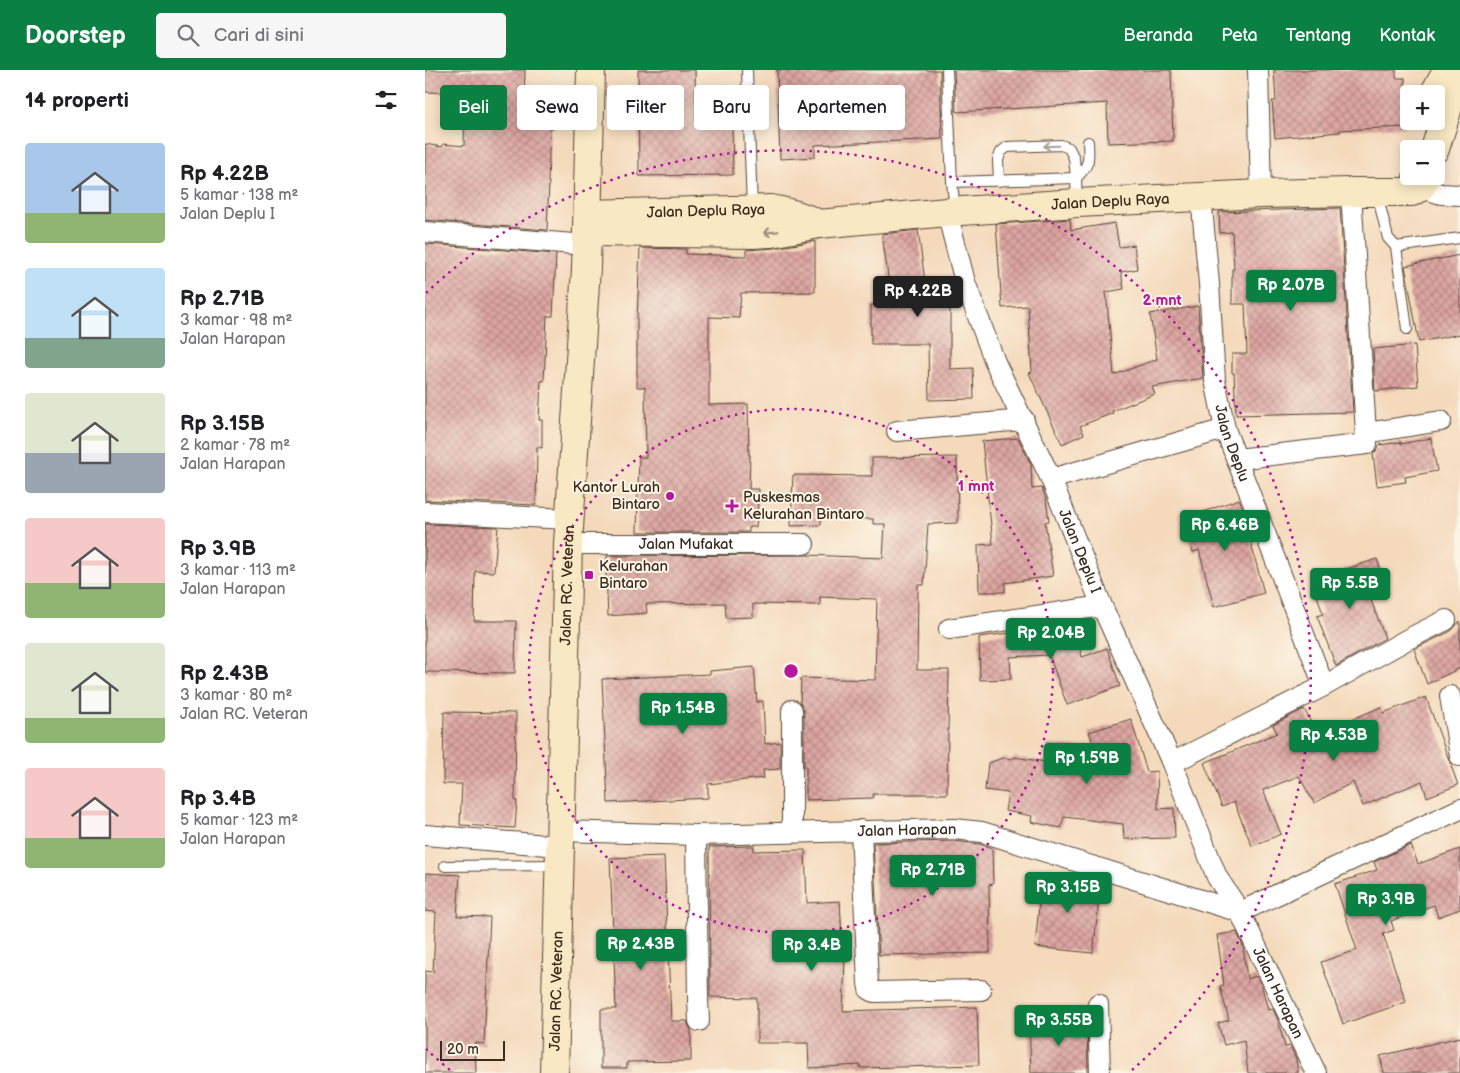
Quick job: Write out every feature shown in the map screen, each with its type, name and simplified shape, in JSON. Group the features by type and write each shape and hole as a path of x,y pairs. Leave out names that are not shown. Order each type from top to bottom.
{"main road":[{"name":"Jalan RC. Veteran","path":"554,1073 568,532 588,230 591,70"},
{"path":"1444,85 1447,70"},
{"name":"Jalan Deplu Raya","path":"588,230 753,234 819,224 951,211 1077,190 1201,196 1261,194 1400,184"},
{"name":"Jalan Deplu Raya","path":"588,230 752,209 788,211 819,224"}],"street":[{"path":"1258,70 1261,194"},
{"path":"1237,459 1367,444 1366,433 1401,185"},
{"path":"1405,185 1441,194 1460,195"},
{"name":"Jalan Deplu","path":"1201,196 1215,380 1225,429 1324,686"},
{"name":"Jalan Deplu I","path":"951,211 965,282 995,362 1051,479 1102,606 1172,763 1217,877 1240,912"},
{"path":"425,232 588,230"},
{"path":"897,431 1023,420"},
{"path":"1366,433 1441,421"},
{"path":"1051,479 1225,429"},
{"name":"Jalan Mufakat","path":"425,512 568,532 804,544"},
{"path":"949,629 1102,606"},
{"path":"1172,763 1324,686 1408,638 1446,620"},
{"path":"1451,696 1460,756"},
{"path":"792,710 792,832"},
{"path":"1240,912 1460,809"},
{"name":"Jalan Harapan","path":"425,835 560,848 696,835 954,828 983,832 1240,912 1316,1073"},
{"path":"861,830 869,989 874,992 981,990"},
{"path":"696,835 699,1022"},
{"path":"1098,1004 1100,1073"}],"lane":[{"path":"747,70 752,209"},
{"path":"947,70 952,182 951,211"},
{"path":"1077,190 1089,156 1088,142"},
{"path":"999,181 998,160 1001,152 1007,147 1061,145 1069,148 1074,158 1077,190"},
{"path":"952,182 999,181 1077,190"},
{"path":"1401,185 1388,238 1396,246 1407,329"},
{"path":"1396,246 1460,238"},
{"path":"445,866 560,848"}],"building":[{"path":"425,70 525,70 525,85 517,85 517,130 550,130 547,230 425,220 425,144 442,147 443,144 464,146 464,130 507,130 507,85 440,85 440,92 425,92"},
{"path":"638,70 695,70 694,130 732,130 733,175 639,176 639,130 684,130 684,85 638,85"},
{"path":"777,70 940,70 942,139 815,145 815,157 780,159 779,130 905,130 905,85 779,85 779,129"},
{"path":"954,70 1171,70 1173,141 1108,143 1107,103 956,112"},
{"path":"1274,70 1396,70 1396,78 1405,78 1405,85 1400,85 1400,127 1340,130 1340,132 1275,138 1272,101 1276,101"},
{"path":"1340,208 1353,412 1236,415 1232,354 1247,354 1245,304 1232,304 1232,269 1234,269 1232,232 1220,233 1219,212"},
{"path":"1070,219 1071,230 1115,223 1119,247 1134,245 1137,269 1121,272 1124,289 1106,292 1114,375 1157,359 1150,314 1198,306 1203,378 1152,387 1155,394 1080,426 1084,434 1062,444 1029,373 1032,372 1028,306 1002,308 996,224"},
{"path":"918,230 928,304 950,304 950,369 973,368 974,399 929,400 928,344 871,344 871,305 892,305 882,234"},
{"path":"815,241 815,292 741,293 739,318 709,317 709,405 748,404 749,489 759,489 756,527 749,527 749,532 637,532 639,457 646,457 645,387 637,387 640,248 686,249 686,254 746,256 746,250 774,248"},
{"path":"425,244 556,254 553,316 547,316 544,381 541,381 539,420 542,420 542,448 537,447 536,505 425,500"},
{"path":"1460,255 1460,334 1419,342 1405,266"},
{"path":"1415,345 1418,386 1375,391 1373,349"},
{"path":"1018,438 1031,464 1032,489 1042,488 1046,499 1049,521 1045,522 1053,576 1005,583 1005,592 979,592 978,545 993,544 982,441"},
{"path":"1431,438 1437,471 1405,477 1406,482 1377,486 1373,454 1379,445 1401,442 1401,444"},
{"path":"957,457 958,523 928,524 924,585 918,585 917,670 949,670 947,794 873,794 873,798 806,800 804,710 800,702 801,678 875,680 877,599 820,597 820,605 753,604 753,617 726,618 725,603 646,604 647,613 608,616 607,556 806,555 883,558 885,524 873,524 873,519 821,518 821,525 791,526 793,475 872,476 872,458"},
{"path":"1239,499 1252,531 1248,532 1264,593 1214,607 1199,550 1193,552 1181,520"},
{"path":"425,524 498,527 494,572 475,571 474,621 516,621 515,673 425,672"},
{"path":"1377,559 1386,586 1368,592 1385,638 1336,666 1317,616 1323,614 1312,580"},
{"path":"1460,621 1460,668 1427,684 1414,649 1451,631"},
{"path":"1075,622 1082,657 1107,648 1120,686 1067,705 1049,655 1010,657 1011,679 980,680 979,637"},
{"path":"754,667 757,702 763,701 765,744 780,742 780,769 763,770 764,778 708,784 708,798 608,803 602,679 710,674 710,671"},
{"path":"1426,697 1458,785 1427,797 1422,781 1363,806 1353,782 1314,803 1299,776 1263,790 1281,834 1252,846 1234,802 1222,807 1204,763 1277,733 1273,725 1304,709 1317,734 1381,707 1383,713"},
{"path":"444,712 516,713 515,801 517,801 515,828 460,825 462,784 443,784"},
{"path":"1131,719 1147,772 1157,771 1158,809 1174,808 1175,838 1124,839 1123,824 1064,817 1061,828 1031,822 1032,816 1005,811 1008,793 985,790 988,763 1003,758 1013,759 1014,757 1046,762 1048,745 1095,749 1089,732"},
{"path":"953,841 980,844 992,848 993,884 989,885 990,953 879,955 873,843"},
{"path":"1411,845 1418,864 1460,849 1460,909 1438,917 1434,905 1391,921 1394,930 1383,934 1406,1002 1343,1024 1321,962 1357,950 1335,884 1377,870 1374,862"},
{"path":"754,846 754,851 805,850 807,903 840,901 843,959 845,959 843,1011 977,1007 979,1065 860,1068 860,1065 809,1068 808,1043 757,1043 757,998 710,997 709,847"},
{"path":"664,856 671,1021 687,1021 691,1030 691,1061 627,1062 627,1068 601,1068 601,1009 616,1009 610,858"},
{"path":"426,873 460,875 457,916 490,917 484,1044 475,1043 476,1073 425,1073 425,971 433,972 436,912 425,911"},
{"path":"1042,875 1101,881 1093,953 1035,947"},
{"path":"1237,932 1243,946 1247,979 1257,976 1268,1010 1273,1009 1278,1020 1285,1047 1290,1046 1296,1059 1298,1073 1248,1073 1244,1040 1224,1045 1218,1023 1229,1020 1220,986 1224,985 1217,935"},
{"path":"1087,1020 1088,1073 1031,1073 1029,1022"},
{"path":"1460,1037 1460,1073 1384,1073 1380,1056"}],"place":[{"name":"Kantor Lurah Bintaro","path":"670,496"},
{"name":"Puskesmas Kelurahan Bintaro","path":"732,506"},
{"name":"Kelurahan Bintaro","path":"589,575"}]}
